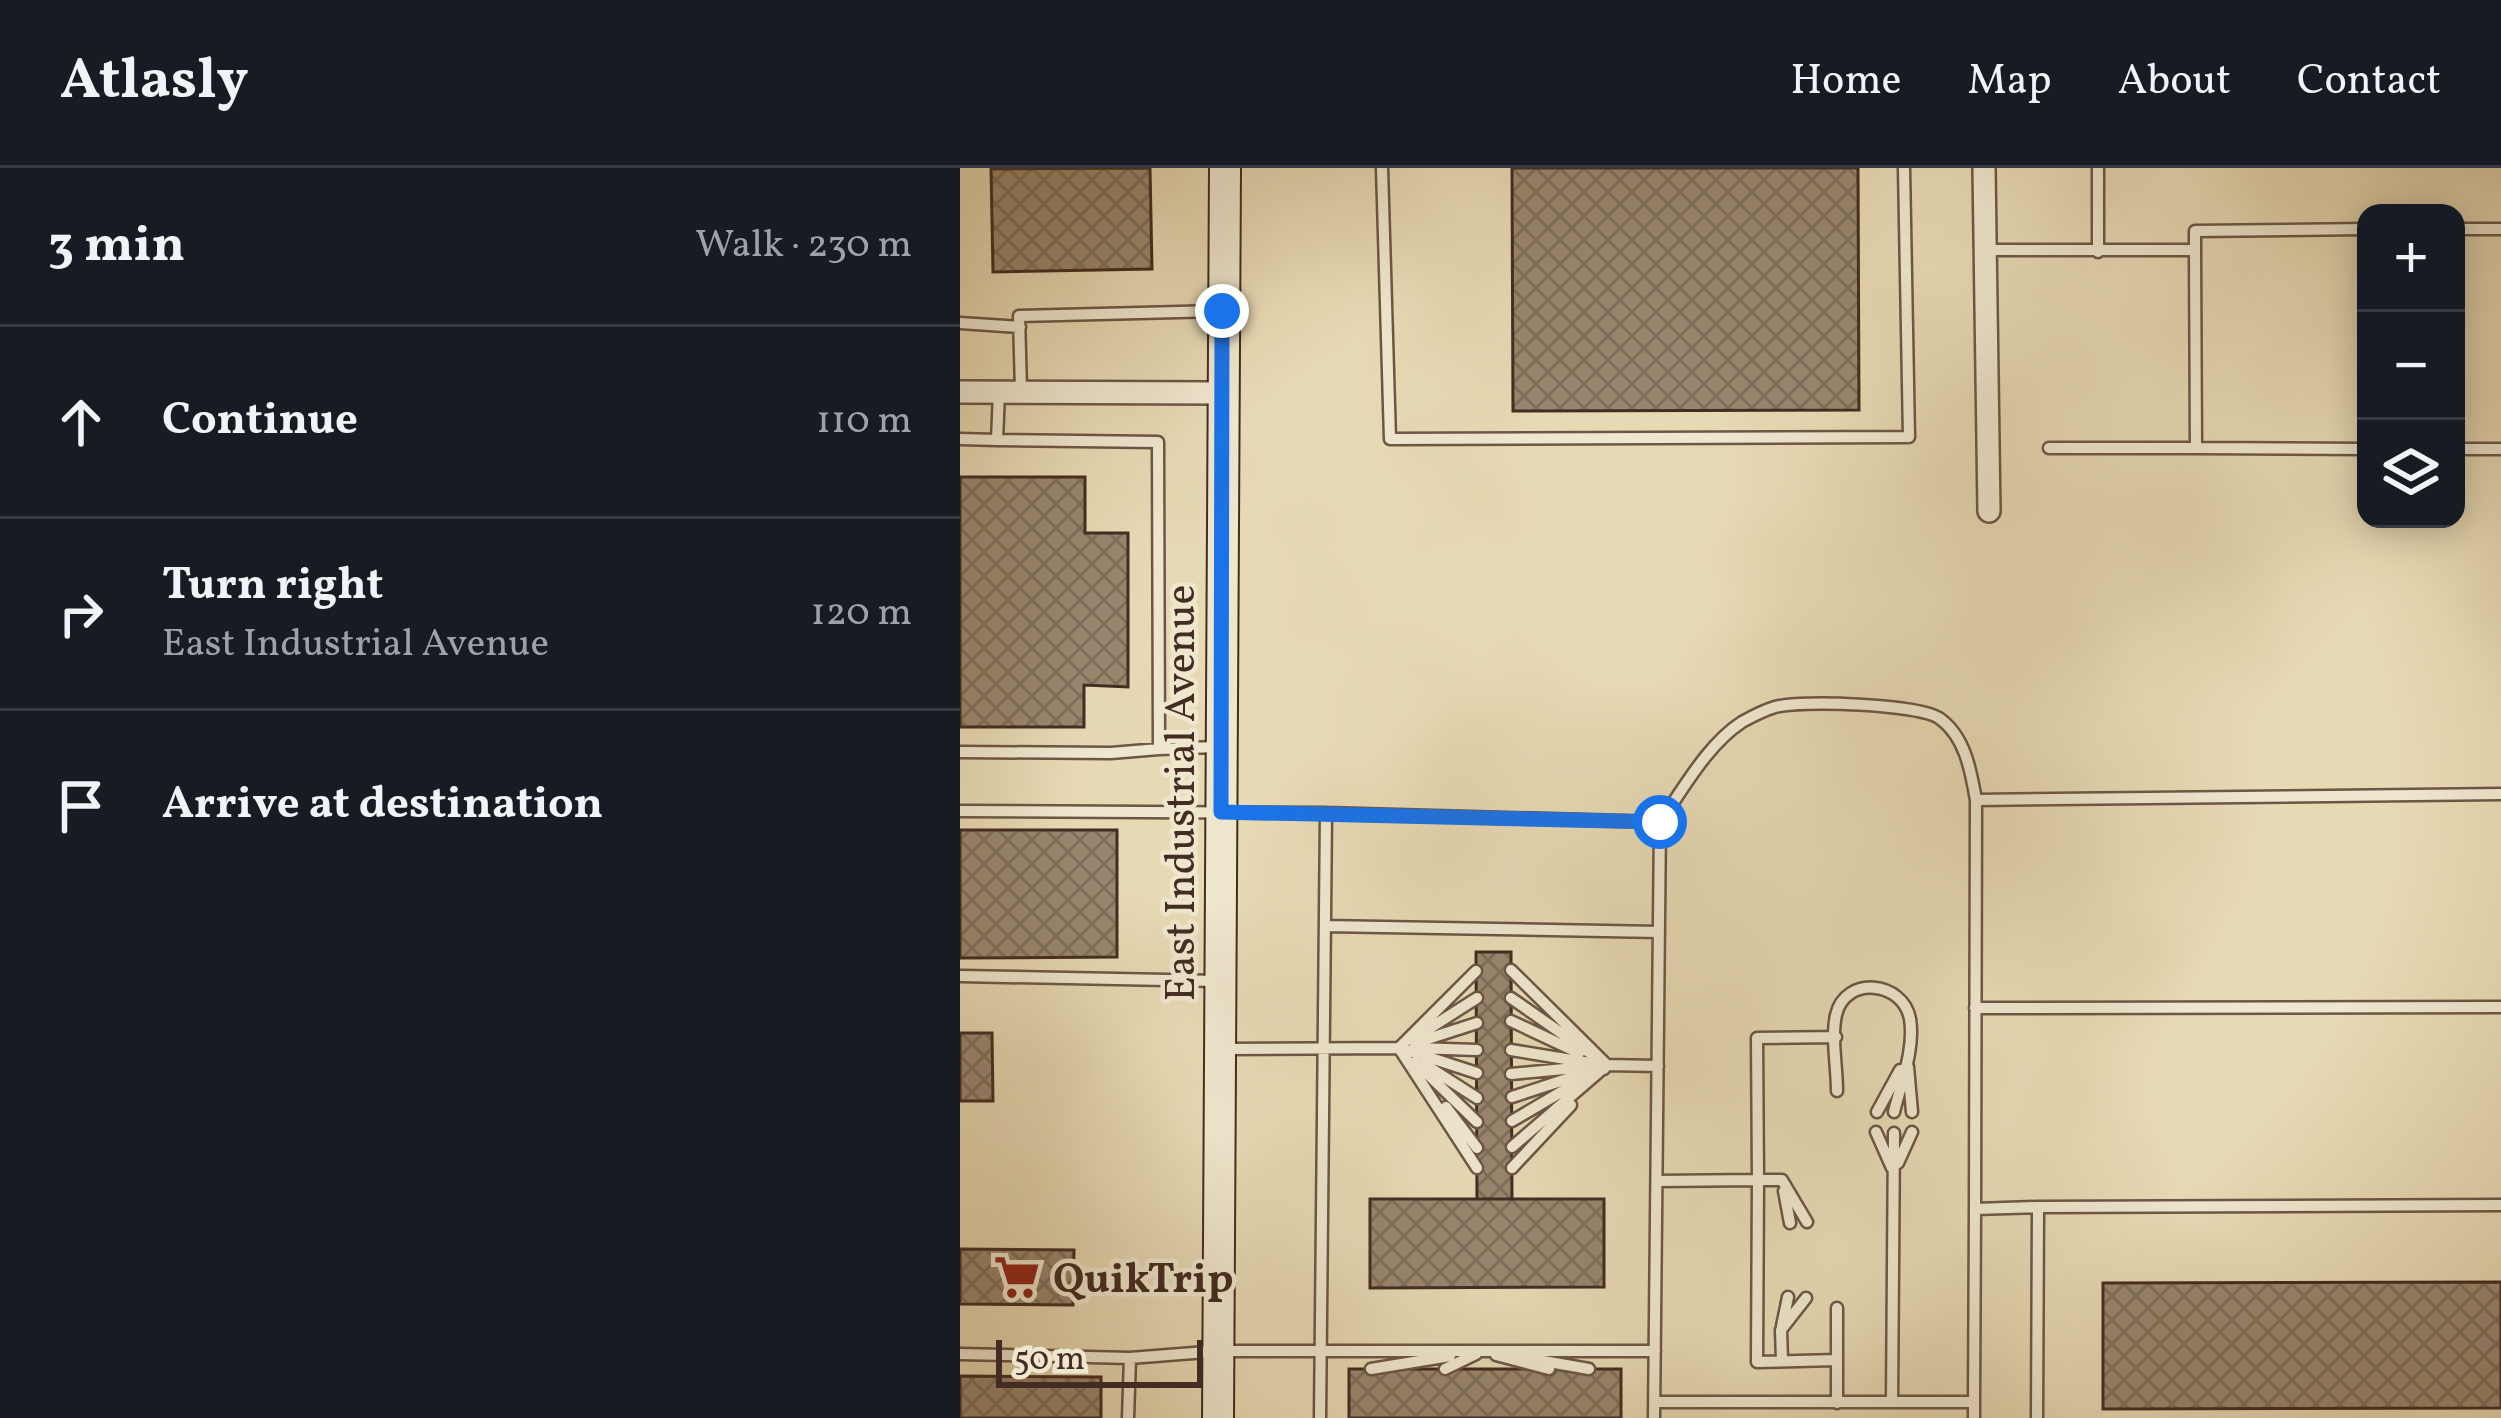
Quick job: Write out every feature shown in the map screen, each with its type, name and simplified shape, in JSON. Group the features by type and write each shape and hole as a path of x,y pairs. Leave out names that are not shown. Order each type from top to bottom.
{"street":[{"name":"East Industrial Avenue","path":"1218,1418 1225,168"},
{"path":"1984,168 1989,511"},
{"path":"960,392 1221,393"}],"lane":[{"path":"1382,168 1390,439 1909,437 1904,168"},
{"path":"2098,168 2098,252"},
{"path":"2465,229 2501,229"},
{"path":"2196,448 2195,231 2357,230"},
{"path":"1986,250 2195,250"},
{"path":"998,440 1010,392 1019,316 1222,311"},
{"path":"960,323 1020,327"},
{"path":"960,439 1158,442 1159,749"},
{"path":"2049,448 2357,449"},
{"path":"2465,449 2501,449"},
{"path":"1654,1418 1660,822 1710,752 1741,723 1777,706 1911,706 1940,718 1958,740 1970,766 1976,800 1974,1418"},
{"path":"960,752 1111,753 1221,747"},
{"path":"1976,800 2501,794"},
{"path":"960,811 1326,813 1660,822"},
{"path":"1320,1418 1326,813"},
{"path":"1325,926 1659,932"},
{"path":"1511,970 1607,1066"},
{"path":"1400,1048 1476,971"},
{"path":"960,976 1221,981"},
{"path":"1837,1090 1836,1016 1843,999 1858,989 1880,987 1899,996 1909,1014 1912,1112"},
{"path":"1400,1048 1477,998"},
{"path":"1511,998 1607,1066"},
{"path":"1975,1008 2501,1007"},
{"path":"1511,1022 1607,1066"},
{"path":"1400,1048 1477,1023"},
{"path":"1836,1037 1757,1038 1757,1362 1837,1360"},
{"path":"1400,1048 1477,1073"},
{"path":"1400,1048 1477,1098"},
{"path":"1400,1048 1477,1122"},
{"path":"1400,1048 1477,1148"},
{"path":"1400,1048 1477,1168"},
{"path":"1221,1049 1477,1050"},
{"path":"1511,1050 1607,1066"},
{"path":"1894,1112 1907,1056"},
{"path":"1877,1112 1907,1056"},
{"path":"1512,1097 1607,1066"},
{"path":"1512,1121 1607,1066"},
{"path":"1512,1147 1607,1066"},
{"path":"1512,1168 1607,1066"},
{"path":"1511,1073 1658,1066"},
{"path":"1876,1132 1894,1171"},
{"path":"1892,1402 1894,1132"},
{"path":"1894,1171 1912,1132"},
{"path":"1657,1181 1782,1180"},
{"path":"1782,1180 1807,1222"},
{"path":"1782,1180 1790,1223"},
{"path":"1975,1209 2501,1204"},
{"path":"2037,1418 2038,1208"},
{"path":"1782,1361 1781,1330 1788,1297"},
{"path":"1781,1330 1806,1298"},
{"path":"1837,1308 1837,1403"},
{"path":"960,1354 1130,1358 1219,1351 1655,1351"},
{"path":"1444,1369 1482,1351"},
{"path":"1482,1351 1482,1369"},
{"path":"1482,1351 1513,1369"},
{"path":"1371,1369 1482,1351 1588,1369"},
{"path":"1409,1369 1482,1351 1549,1369"},
{"path":"1128,1418 1130,1358"},
{"path":"1654,1402 1974,1402"}],"building":[{"path":"1150,168 1152,269 993,272 991,169"},
{"path":"1512,168 1858,168 1859,410 1513,411"},
{"path":"960,477 1085,477 1085,533 1128,533 1128,687 1084,685 1084,727 960,727"},
{"path":"960,830 1117,830 1117,957 960,958"},
{"path":"1476,952 1511,952 1512,1199 1477,1199"},
{"path":"960,1033 992,1033 993,1101 960,1101"},
{"path":"1370,1199 1604,1199 1604,1287 1370,1288"},
{"name":"QuikTrip","path":"960,1249 1074,1250 1073,1305 960,1304"},
{"path":"2501,1282 2501,1408 2103,1409 2103,1283"},
{"path":"1349,1369 1621,1369 1621,1418 1349,1418"},
{"name":"QuikTrip","path":"960,1376 1101,1377 1101,1418 960,1418"}],"place":[{"name":"QuikTrip","path":"1017,1277"}],"route":[{"path":"1222,311 1221,812 1660,822"}]}
